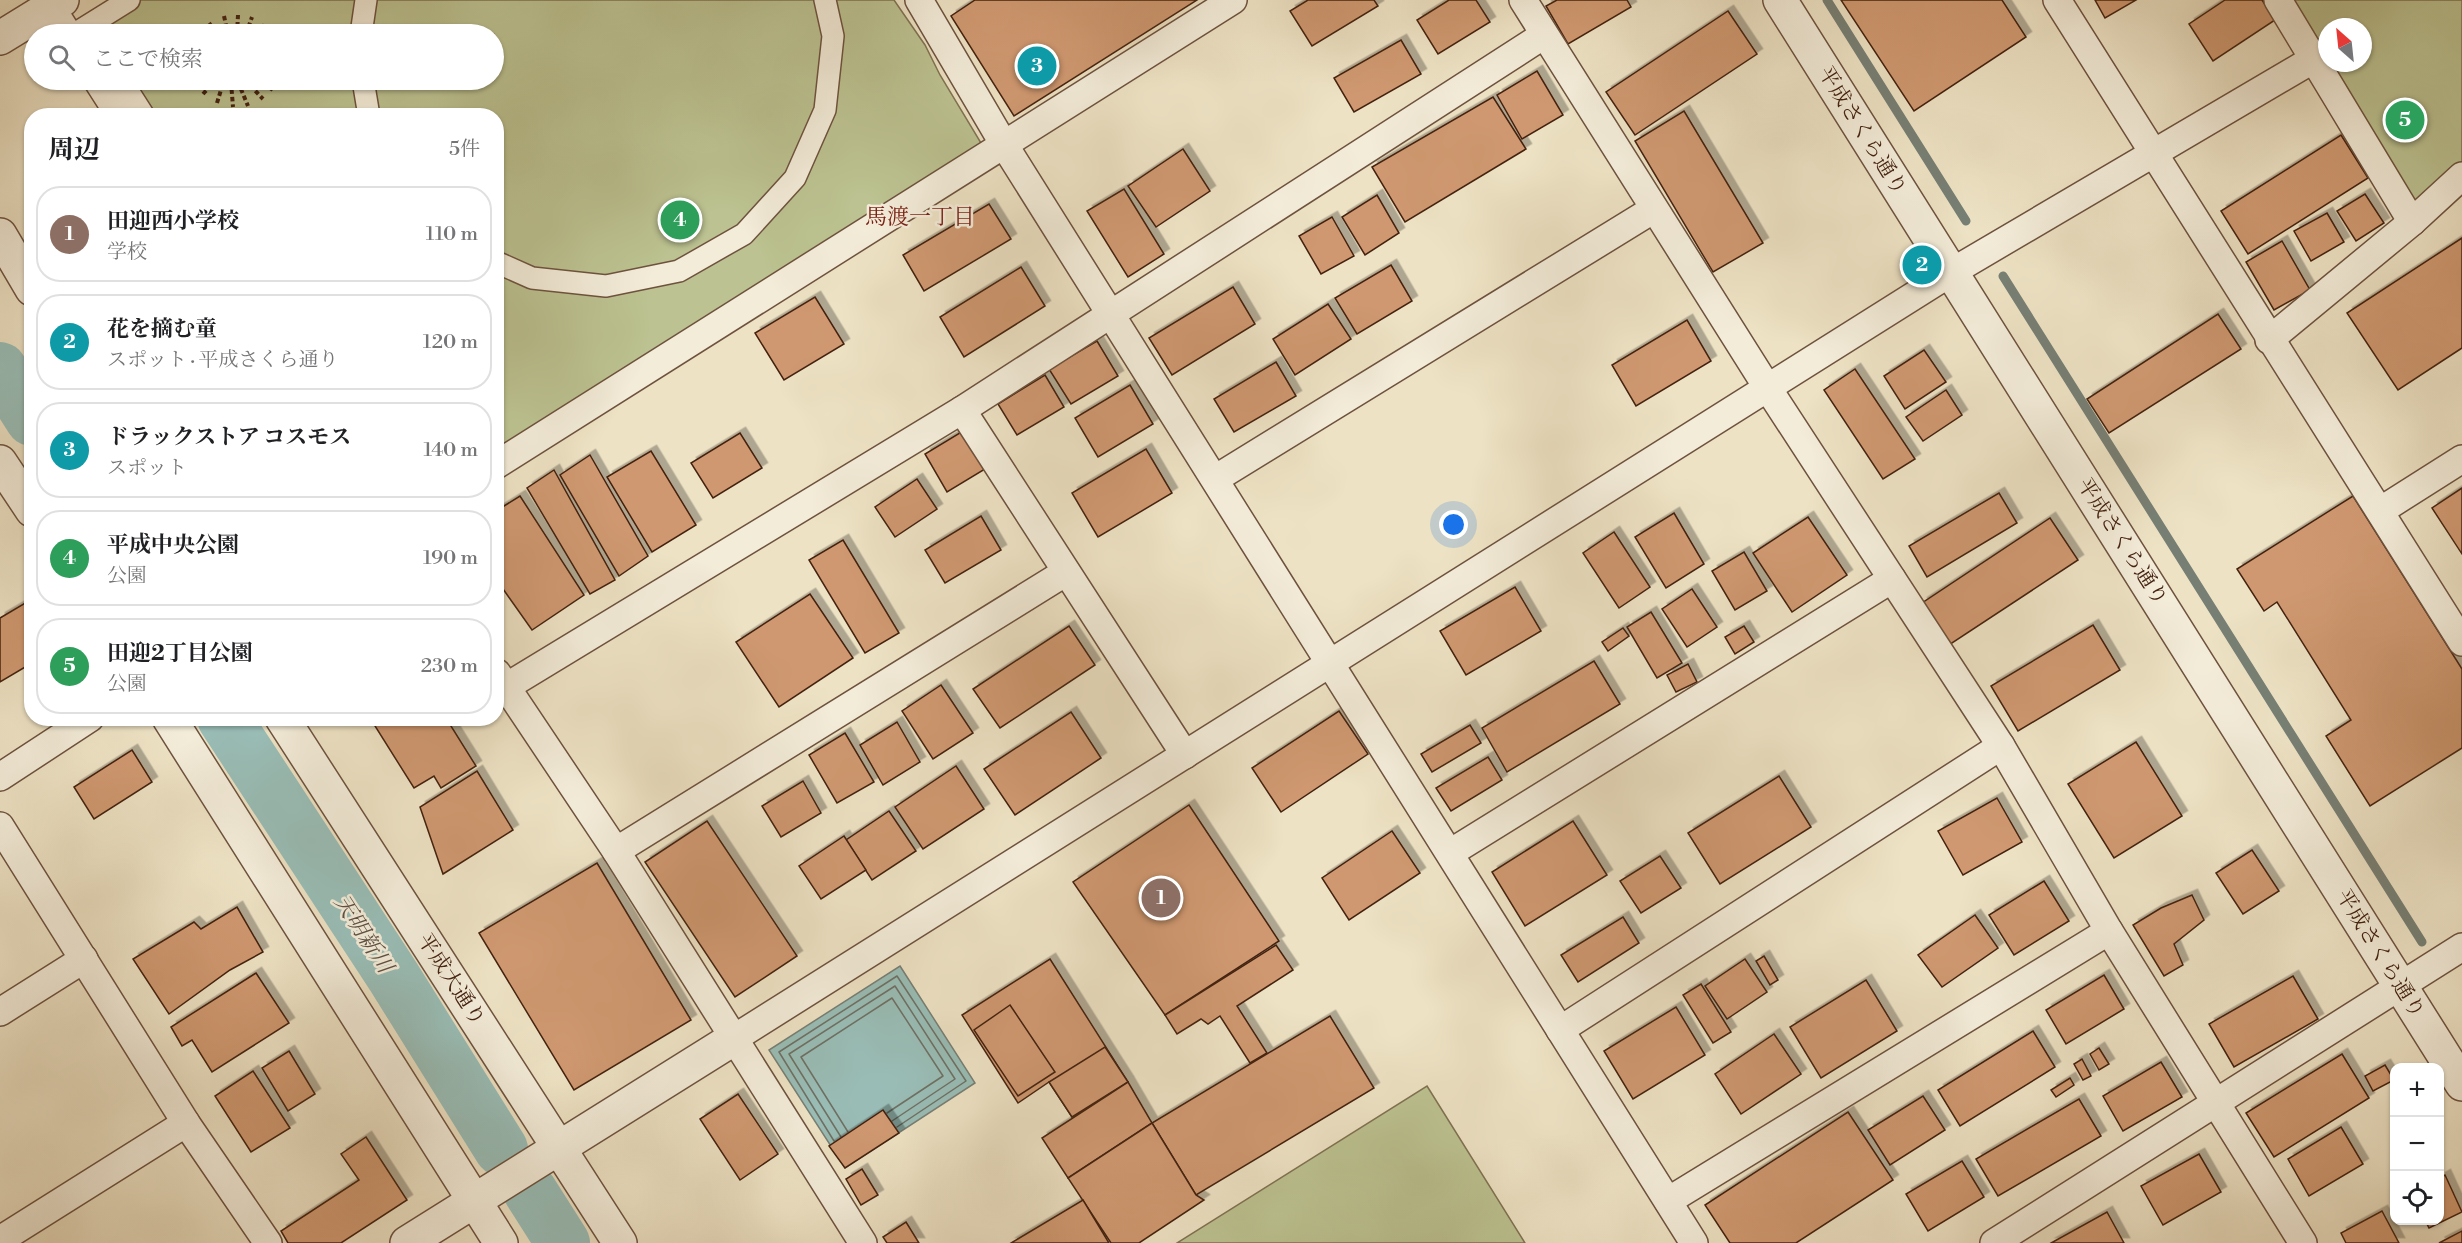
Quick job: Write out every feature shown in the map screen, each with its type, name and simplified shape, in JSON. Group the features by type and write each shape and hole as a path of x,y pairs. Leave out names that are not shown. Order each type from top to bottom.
{"street":[{"path":"94,24 129,0"},
{"path":"362,24 366,0"},
{"path":"504,266 531,278 606,286 680,271 744,234 795,178 825,110 833,36 825,0"},
{"path":"919,0 1003,143 1694,1243"},
{"path":"504,460 748,298 1233,0"},
{"path":"1522,0 1767,387 2001,746 2109,931 2218,1102 2303,1243"},
{"name":"平成さくら通り","path":"1780,0 1950,273 2182,635 2462,1084"},
{"path":"2057,0 2269,340 2462,642"},
{"path":"2278,0 2312,60 2412,222"},
{"path":"0,38 56,4 75,24"},
{"path":"504,677 962,410 1544,35"},
{"path":"407,1243 1950,273 2312,60"},
{"path":"103,90 115,108"},
{"path":"127,90 139,108"},
{"path":"365,90 368,108"},
{"path":"2269,340 2412,222 2462,177"},
{"path":"1215,479 1654,209"},
{"path":"0,236 24,276"},
{"path":"962,410 1185,755"},
{"path":"2380,511 2462,459"},
{"path":"0,462 24,498"},
{"path":"616,851 1066,572"},
{"path":"1450,853 1892,579"},
{"path":"504,683 616,851 863,1243"},
{"path":"0,777 78,726"},
{"path":"174,726 482,1195 501,1243"},
{"name":"平成大通り","path":"287,726 551,1152 620,1243"},
{"path":"1560,1030 2001,746"},
{"path":"0,826 186,1123 268,1243"},
{"path":"1668,1201 2109,931"},
{"path":"1994,1243 2462,946"},
{"path":"0,1012 84,959"},
{"path":"0,1240 186,1123"}],"path":[{"path":"238,15 238,24"},
{"path":"224,16 226,24"},
{"path":"250,24 252,17"},
{"path":"203,94 207,90"},
{"path":"217,103 221,90"},
{"path":"231,90 232,107"},
{"path":"241,90 248,106"},
{"path":"254,90 263,99"}],"green space":[{"path":"129,0 894,0 925,45 940,75 981,143 504,450 504,108 131,108 120,90 504,90 504,24 97,24"},
{"path":"2278,0 2462,0 2462,176 2412,222 2321,72 2372,72 2372,18 2318,18 2318,66"},
{"path":"1427,1086 1525,1243 1177,1243"}],"water":[{"path":"900,966 975,1083 845,1168 769,1050"}],"building":[{"path":"975,0 1197,0 1014,116 951,16"},
{"path":"1308,0 1374,0 1378,6 1312,46 1290,11"},
{"path":"1449,0 1476,0 1490,22 1438,54 1417,20"},
{"path":"1557,0 1627,0 1631,7 1568,44 1546,6"},
{"path":"1841,0 2002,0 2026,37 1914,111"},
{"path":"2095,0 2136,0 2105,18"},
{"path":"2225,0 2262,0 2275,20 2213,61 2189,24"},
{"path":"1728,11 1757,54 1635,135 1606,92"},
{"path":"1401,40 1421,74 1354,112 1334,78"},
{"path":"1537,71 1563,115 1522,139 1497,95"},
{"path":"1493,97 1526,149 1405,222 1372,167"},
{"path":"1684,111 1763,243 1713,272 1635,141"},
{"path":"2341,135 2368,178 2248,254 2221,211"},
{"path":"1183,149 1210,191 1156,227 1128,186"},
{"path":"1124,189 1164,254 1128,277 1087,211"},
{"path":"2365,194 2384,223 2356,241 2337,211"},
{"path":"1377,195 1399,233 1365,255 1342,217"},
{"path":"989,204 1011,239 924,291 903,255"},
{"path":"2327,213 2344,242 2311,261 2294,231"},
{"path":"1332,217 1354,256 1321,274 1299,236"},
{"path":"2462,238 2462,348 2398,390 2347,313"},
{"path":"2282,241 2310,290 2274,310 2246,262"},
{"path":"1391,265 1412,301 1357,334 1335,298"},
{"path":"1021,267 1045,306 964,357 940,317"},
{"path":"1233,287 1255,324 1172,375 1149,338"},
{"path":"815,297 844,344 784,380 755,333"},
{"path":"1328,304 1351,339 1295,375 1273,339"},
{"path":"2218,314 2241,349 2109,433 2087,399"},
{"path":"1687,320 1711,361 1636,406 1612,365"},
{"path":"1097,341 1118,376 1071,404 1049,369"},
{"path":"1924,350 1946,382 1905,409 1884,376"},
{"path":"1276,362 1296,396 1234,432 1214,399"},
{"path":"1855,369 1915,459 1883,479 1824,390"},
{"path":"1045,375 1064,407 1017,435 998,404"},
{"path":"1130,385 1153,424 1098,457 1075,418"},
{"path":"1946,390 1962,415 1923,441 1906,417"},
{"path":"963,431 985,469 947,492 925,454"},
{"path":"740,433 762,468 713,498 691,463"},
{"path":"1146,449 1172,493 1098,537 1072,493"},
{"path":"651,451 696,525 652,552 607,477"},
{"path":"590,455 648,556 619,576 560,475"},
{"path":"554,470 615,580 590,594 527,488"},
{"path":"917,479 937,509 895,537 875,507"},
{"path":"2462,488 2462,554 2432,508"},
{"path":"1999,493 2017,523 1927,577 1909,546"},
{"path":"520,496 584,595 532,630 504,590 504,506"},
{"path":"2353,496 2462,669 2462,748 2370,806 2326,736 2351,720 2277,602 2264,611 2237,569"},
{"path":"1674,513 1704,564 1666,588 1635,537"},
{"path":"981,516 1001,550 945,583 925,550"},
{"path":"1808,517 1847,575 1792,612 1753,553"},
{"path":"2050,518 2078,560 1949,645 1922,603"},
{"path":"1614,532 1650,587 1619,608 1583,553"},
{"path":"843,540 899,633 865,653 809,560"},
{"path":"1744,552 1767,591 1735,610 1712,571"},
{"path":"1515,587 1541,631 1466,675 1440,631"},
{"path":"1692,589 1717,627 1687,647 1662,609"},
{"path":"810,594 853,658 779,707 736,642"},
{"path":"24,604 24,668 0,682 0,618"},
{"path":"1651,612 1682,663 1657,678 1627,627"},
{"path":"2093,625 2120,670 2018,731 1991,686"},
{"path":"1069,626 1095,665 1000,728 973,689"},
{"path":"1744,626 1754,642 1735,654 1725,637"},
{"path":"1623,628 1629,636 1608,651 1602,642"},
{"path":"1594,661 1620,704 1507,772 1482,728"},
{"path":"1688,664 1697,682 1676,692 1667,675"},
{"path":"941,685 973,733 933,759 902,711"},
{"path":"1339,711 1368,754 1281,812 1252,768"},
{"path":"1071,712 1101,758 1015,815 984,769"},
{"path":"897,722 920,762 883,785 860,745"},
{"path":"1470,725 1481,743 1432,772 1421,754"},
{"path":"375,726 451,726 476,766 441,788 434,776 414,788"},
{"path":"845,733 874,782 837,803 809,755"},
{"path":"2136,742 2182,816 2114,858 2068,784"},
{"path":"132,750 152,782 94,819 74,787"},
{"path":"1488,757 1502,780 1451,811 1436,788"},
{"path":"956,766 984,809 923,849 895,807"},
{"path":"477,771 513,830 443,874 420,807"},
{"path":"1779,776 1811,827 1720,884 1688,833"},
{"path":"803,781 821,813 781,837 762,806"},
{"path":"1997,798 2022,842 1963,875 1938,831"},
{"path":"1189,805 1279,941 1165,1015 1073,882"},
{"path":"889,811 916,851 872,880 846,840"},
{"path":"707,821 797,956 735,997 645,862"},
{"path":"1573,821 1607,875 1525,926 1492,872"},
{"path":"1392,831 1420,873 1349,920 1322,878"},
{"path":"844,836 866,870 821,899 799,866"},
{"path":"2252,850 2279,891 2243,914 2216,873"},
{"path":"1660,856 1681,888 1641,913 1620,881"},
{"path":"597,863 691,1020 574,1090 479,933"},
{"path":"2044,881 2069,921 2014,955 1989,915"},
{"path":"2192,895 2204,920 2174,944 2183,965 2164,976 2133,925 2161,908"},
{"path":"237,907 263,952 230,970 169,1014 133,959 194,922 201,929"},
{"path":"1975,915 1998,948 1942,987 1918,955"},
{"path":"1623,917 1639,943 1578,982 1561,955"},
{"path":"1276,945 1293,970 1237,1006 1267,1053 1250,1063 1220,1016 1208,1024 1201,1019 1177,1034 1165,1015"},
{"path":"1764,956 1778,980 1770,985 1756,961"},
{"path":"1050,959 1128,1082 1072,1117 1049,1082 1018,1103 962,1015"},
{"path":"1745,959 1767,992 1727,1019 1705,986"},
{"path":"256,973 289,1023 212,1072 192,1040 182,1046 171,1027"},
{"path":"2104,975 2124,1009 2066,1044 2046,1010"},
{"path":"2293,976 2318,1019 2234,1067 2209,1024"},
{"path":"1866,980 1897,1031 1821,1078 1790,1027"},
{"path":"1701,984 1731,1032 1713,1043 1683,995"},
{"path":"1010,1005 1055,1072 1018,1096 974,1030"},
{"path":"1676,1007 1705,1055 1633,1099 1604,1051"},
{"path":"1330,1016 1374,1088 1196,1195 1152,1123"},
{"path":"2033,1031 2055,1067 1960,1126 1938,1090"},
{"path":"1774,1034 1801,1074 1741,1114 1715,1074"},
{"path":"1105,1047 1128,1082 1072,1117 1049,1082"},
{"path":"2099,1048 2109,1064 2099,1070 2090,1054"},
{"path":"289,1051 315,1094 288,1111 262,1068"},
{"path":"2342,1054 2369,1098 2274,1157 2246,1113"},
{"path":"2082,1059 2091,1076 2083,1080 2074,1064"},
{"path":"2161,1062 2182,1097 2123,1131 2103,1096"},
{"path":"2385,1065 2390,1073 2390,1082 2373,1091 2365,1076"},
{"path":"253,1071 290,1128 251,1152 215,1096"},
{"path":"2070,1078 2074,1085 2056,1097 2051,1090"},
{"path":"1128,1082 1152,1123 1068,1178 1042,1138"},
{"path":"738,1094 778,1154 740,1180 700,1119"},
{"path":"1923,1096 1945,1130 1890,1165 1868,1130"},
{"path":"2079,1099 2101,1136 1998,1196 1976,1159"},
{"path":"883,1110 899,1133 845,1168 829,1146"},
{"path":"1848,1112 1893,1180 1796,1243 1730,1243 1705,1205"},
{"path":"1152,1123 1196,1195 1204,1200 1139,1243 1111,1243 1068,1178"},
{"path":"2341,1127 2363,1164 2309,1196 2288,1159"},
{"path":"366,1137 407,1200 341,1243 288,1243 281,1231 359,1180 341,1154"},
{"path":"2199,1154 2221,1192 2163,1225 2141,1186"},
{"path":"1962,1161 1984,1197 1928,1231 1906,1194"},
{"path":"862,1169 878,1195 861,1205 846,1179"},
{"path":"2444,1176 2462,1212 2444,1221"},
{"path":"1083,1200 1109,1243 1011,1243"},
{"path":"2382,1211 2399,1243 2346,1243 2341,1233"},
{"path":"2107,1212 2124,1243 2051,1243"},
{"path":"906,1222 919,1243 887,1243 883,1237"},
{"path":"2462,1231 2462,1243 2439,1243"}],"waterway":[{"path":"1827,0 1966,221"},
{"path":"2003,276 2422,942"},
{"name":"天明新川","path":"0,369 24,406"},
{"name":"天明新川","path":"229,726 393,976 501,1149"},
{"name":"天明新川","path":"530,1191 563,1243"}],"place":[{"name":"ドラックストア コスモス","path":"1037,66"},
{"name":"田迎2丁目公園","path":"2405,120"},
{"name":"平成中央公園","path":"680,220"},
{"name":"花を摘む童","path":"1922,265"},
{"name":"田迎西小学校","path":"1161,898"}],"district":[{"name":"馬渡一丁目","path":"920,217"}]}
